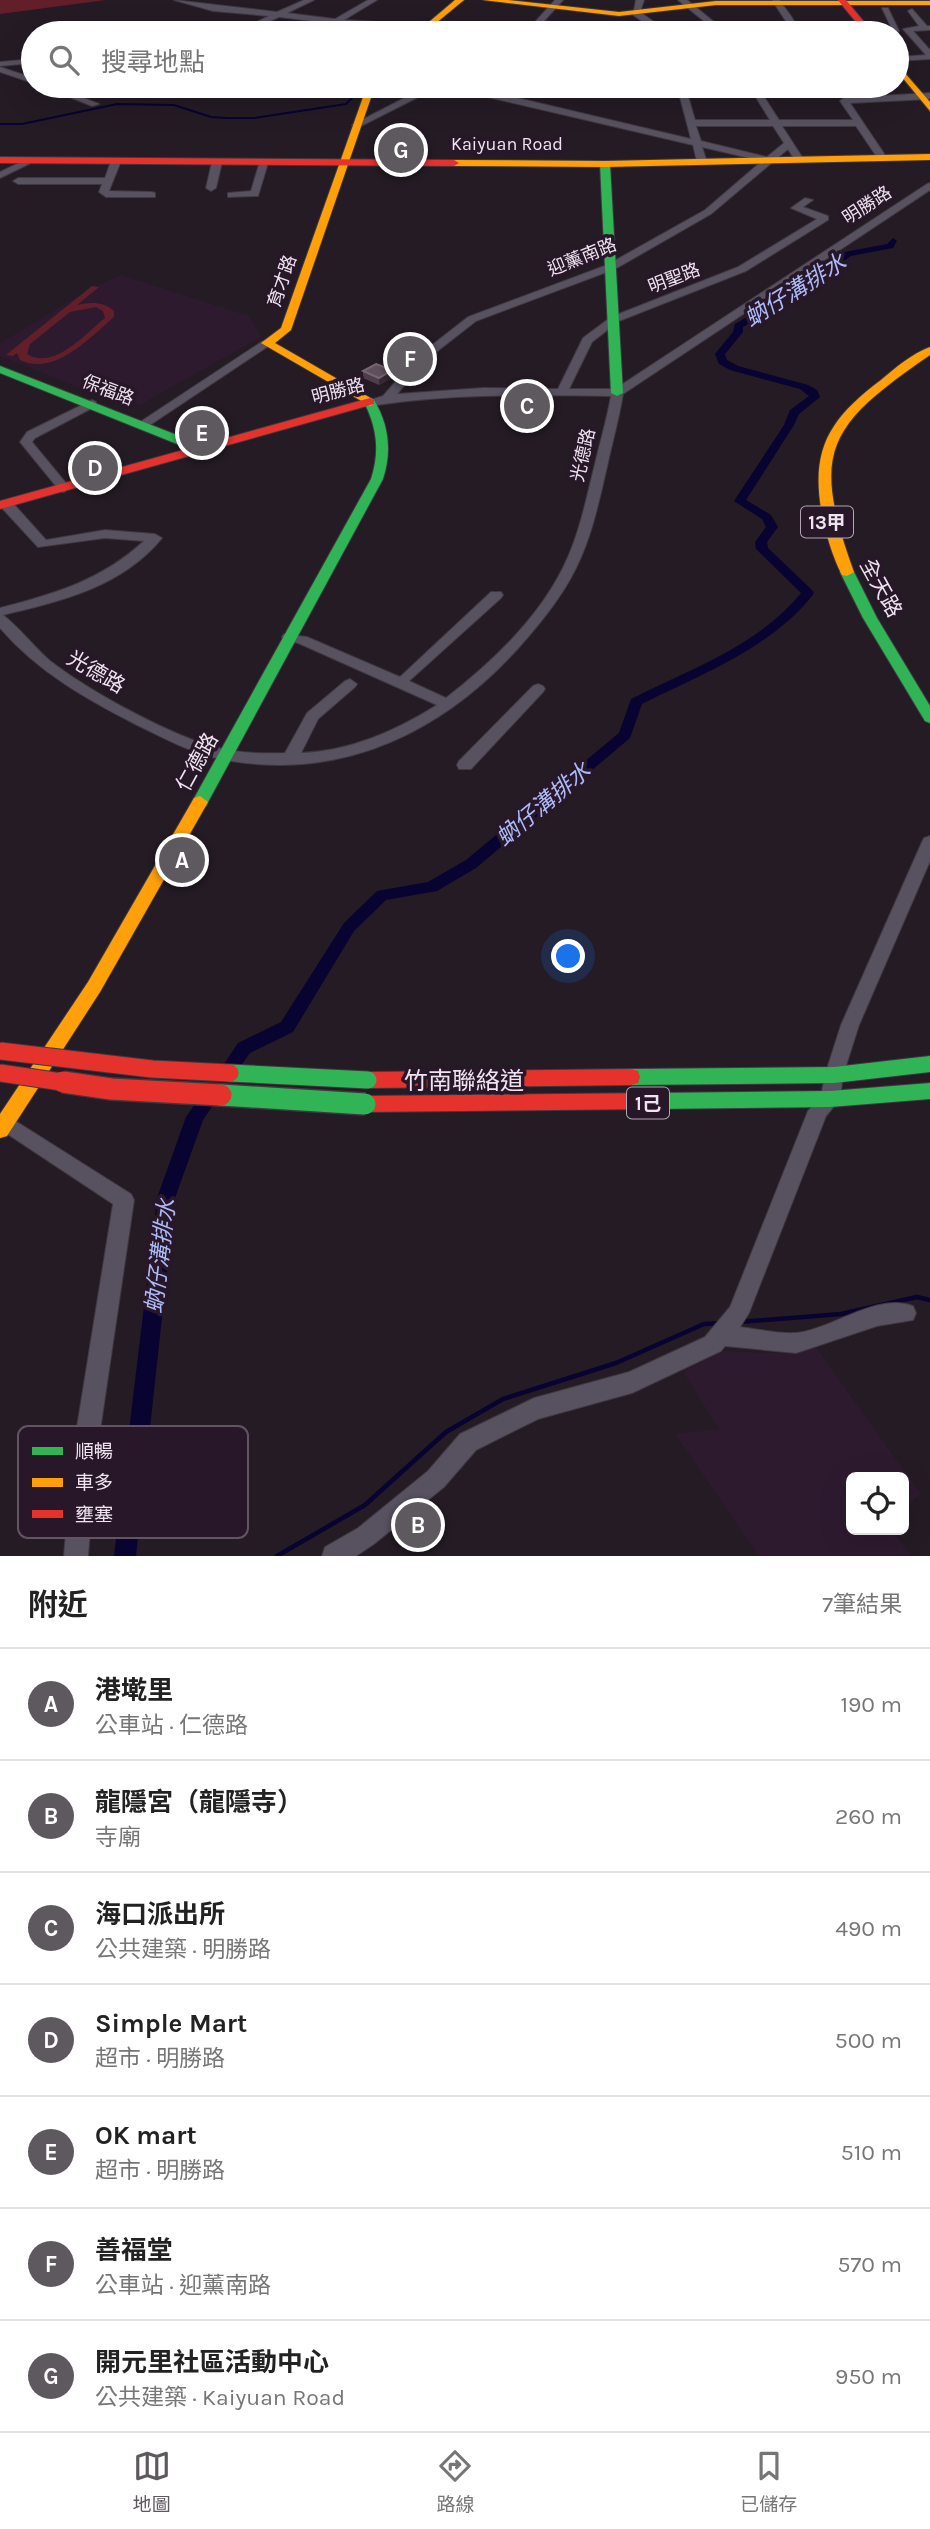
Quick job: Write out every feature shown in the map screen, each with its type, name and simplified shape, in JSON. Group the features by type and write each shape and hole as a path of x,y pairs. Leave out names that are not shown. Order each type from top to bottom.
{"street":[{"path":"178,0 337,21 373,0"},
{"path":"267,21 310,0"},
{"path":"435,21 460,0"},
{"path":"488,0 554,4 611,14 639,4 753,1 930,3"},
{"path":"776,2 792,21"},
{"path":"843,2 859,21"},
{"path":"686,3 709,21"},
{"path":"539,21 554,4"},
{"path":"639,4 655,21"},
{"path":"912,11 927,28"},
{"path":"290,21 298,17"},
{"path":"909,29 927,28"},
{"path":"909,31 930,56"},
{"path":"0,57 21,55"},
{"path":"909,58 930,56"},
{"path":"0,66 21,63"},
{"path":"0,66 21,76"},
{"path":"909,80 927,100"},
{"path":"79,98 95,104"},
{"name":"育才路","path":"143,424 286,330 366,98"},
{"path":"356,125 411,98"},
{"path":"505,98 770,160"},
{"path":"685,98 702,162"},
{"path":"760,98 799,160"},
{"path":"882,158 843,103 848,99 858,98 927,100"},
{"path":"692,123 856,123"},
{"name":"迎薰南路","path":"388,397 422,358 472,319 611,267 708,212 789,143"},
{"name":"Kaiyuan Road","path":"0,160 605,164 930,157"},
{"path":"0,175 32,160"},
{"path":"116,161 104,192 108,195 152,195"},
{"path":"211,188 217,162"},
{"path":"231,195 255,194 263,163"},
{"name":"光德路","path":"0,619 14,636 48,667 77,688 162,731 226,755 319,757 393,739 450,705 483,676 520,637 568,570 589,520 617,393 605,164"},
{"path":"18,181 108,181"},
{"name":"明勝路","path":"3,505 388,397 483,391 617,393 930,186"},
{"name":"明聖路","path":"561,394 587,340 615,319 742,269 825,218 796,208 808,200"},
{"path":"267,343 370,402"},
{"name":"全天路","path":"930,350 864,396 845,415 832,432 822,457 819,482 827,522 839,556 930,718"},
{"name":"保福路","path":"0,369 201,449"},
{"name":"仁德路","path":"3,1126 94,987 226,755 385,460 385,429 370,402"},
{"path":"64,488 26,442 31,435 92,404"},
{"path":"0,612 89,588 130,563 156,538 105,534 43,544 3,505"},
{"path":"407,677 496,595"},
{"path":"289,637 302,639 450,705"},
{"path":"290,758 312,716 350,684"},
{"path":"465,765 538,689"},
{"path":"334,1556 366,1536 436,1479 468,1442 534,1409 632,1382 713,1344 729,1327 818,1111 830,1099 834,1075 850,1025 930,842"},
{"name":"竹南聯絡道","path":"0,1051 152,1069 368,1080 834,1075 930,1064"},
{"name":"竹南聯絡道","path":"0,1073 111,1089 365,1104 830,1099 930,1091"},
{"path":"3,1126 124,1200 89,1426"},
{"path":"729,1327 796,1343 877,1316 905,1313"},
{"path":"76,1556 77,1538"}],"shaded area":[{"path":"0,0 106,0 0,14"},
{"path":"121,275 249,316 261,337 140,405 88,391 0,356 0,343 92,288"},
{"path":"92,286 99,287 77,305 96,303 114,311 114,317 94,335 59,359 33,364 20,360 17,353 13,356 6,355","holes":["96,307 103,311 105,318 59,354 48,358 27,354 30,344 70,312"]},
{"path":"816,1347 905,1472 846,1472 846,1535 896,1535 911,1556 759,1556 675,1434 719,1429 683,1372 724,1351 796,1354"},
{"path":"909,1477 921,1494 909,1503"}],"building":[{"path":"376,364 392,370 379,378 363,371"}],"waterway":[{"path":"0,124 22,124 117,104 174,105 211,117 254,118 346,104 352,98"},
{"name":"蚋仔溝排水","path":"226,1073 244,1048 287,1027 349,927 382,895 432,887 471,864 625,735 636,702 753,642 794,611 808,593 762,549 761,542 772,527 767,517 740,501 789,425 794,412 815,397 813,392 804,387 734,368 723,362 720,354 738,332 738,326 762,312 809,275 822,272 848,254 890,246 893,241"},
{"name":"蚋仔溝排水","path":"140,1426 166,1198 195,1117 210,1096"},
{"path":"739,1322 841,1314 917,1297 930,1300"},
{"path":"277,1556 365,1505 446,1432 503,1399 616,1363 704,1324 721,1323"},
{"name":"蚋仔溝排水","path":"125,1556 127,1538"}],"traffic: fast":[{"path":"605,164 617,393"},
{"path":"0,369 201,449"},
{"path":"200,802 377,479 383,459 383,440 379,421 370,402"},
{"path":"847,572 870,618 930,718"},
{"path":"631,1077 834,1075 930,1064"},
{"path":"230,1073 368,1080"},
{"path":"653,1101 830,1099 930,1091"},
{"path":"221,1095 365,1104"}],"traffic: slow":[{"path":"435,21 460,0"},
{"path":"487,0 619,14 716,3 930,3"},
{"path":"909,81 930,108"},
{"path":"367,98 286,330 267,343 370,402"},
{"path":"454,163 605,164 930,157"},
{"path":"847,572 832,530 824,495 824,466 831,440 845,418 867,396 930,350"},
{"path":"0,1130 94,987 200,802"}],"traffic: jam":[{"path":"842,0 859,21"},
{"path":"0,160 454,163"},
{"path":"0,505 370,402"},
{"path":"0,1051 152,1069 230,1073"},
{"path":"0,1073 111,1089 221,1095"},
{"path":"368,1080 631,1077"},
{"path":"365,1104 653,1101"}],"place":[{"name":"開元里社區活動中心","path":"401,150"},
{"name":"善福堂","path":"410,359"},
{"name":"海口派出所","path":"527,406"},
{"name":"OK mart","path":"202,433"},
{"name":"Simple Mart","path":"95,468"},
{"name":"港墘里","path":"182,860"},
{"name":"龍隱宮（龍隱寺）","path":"418,1525"}]}
